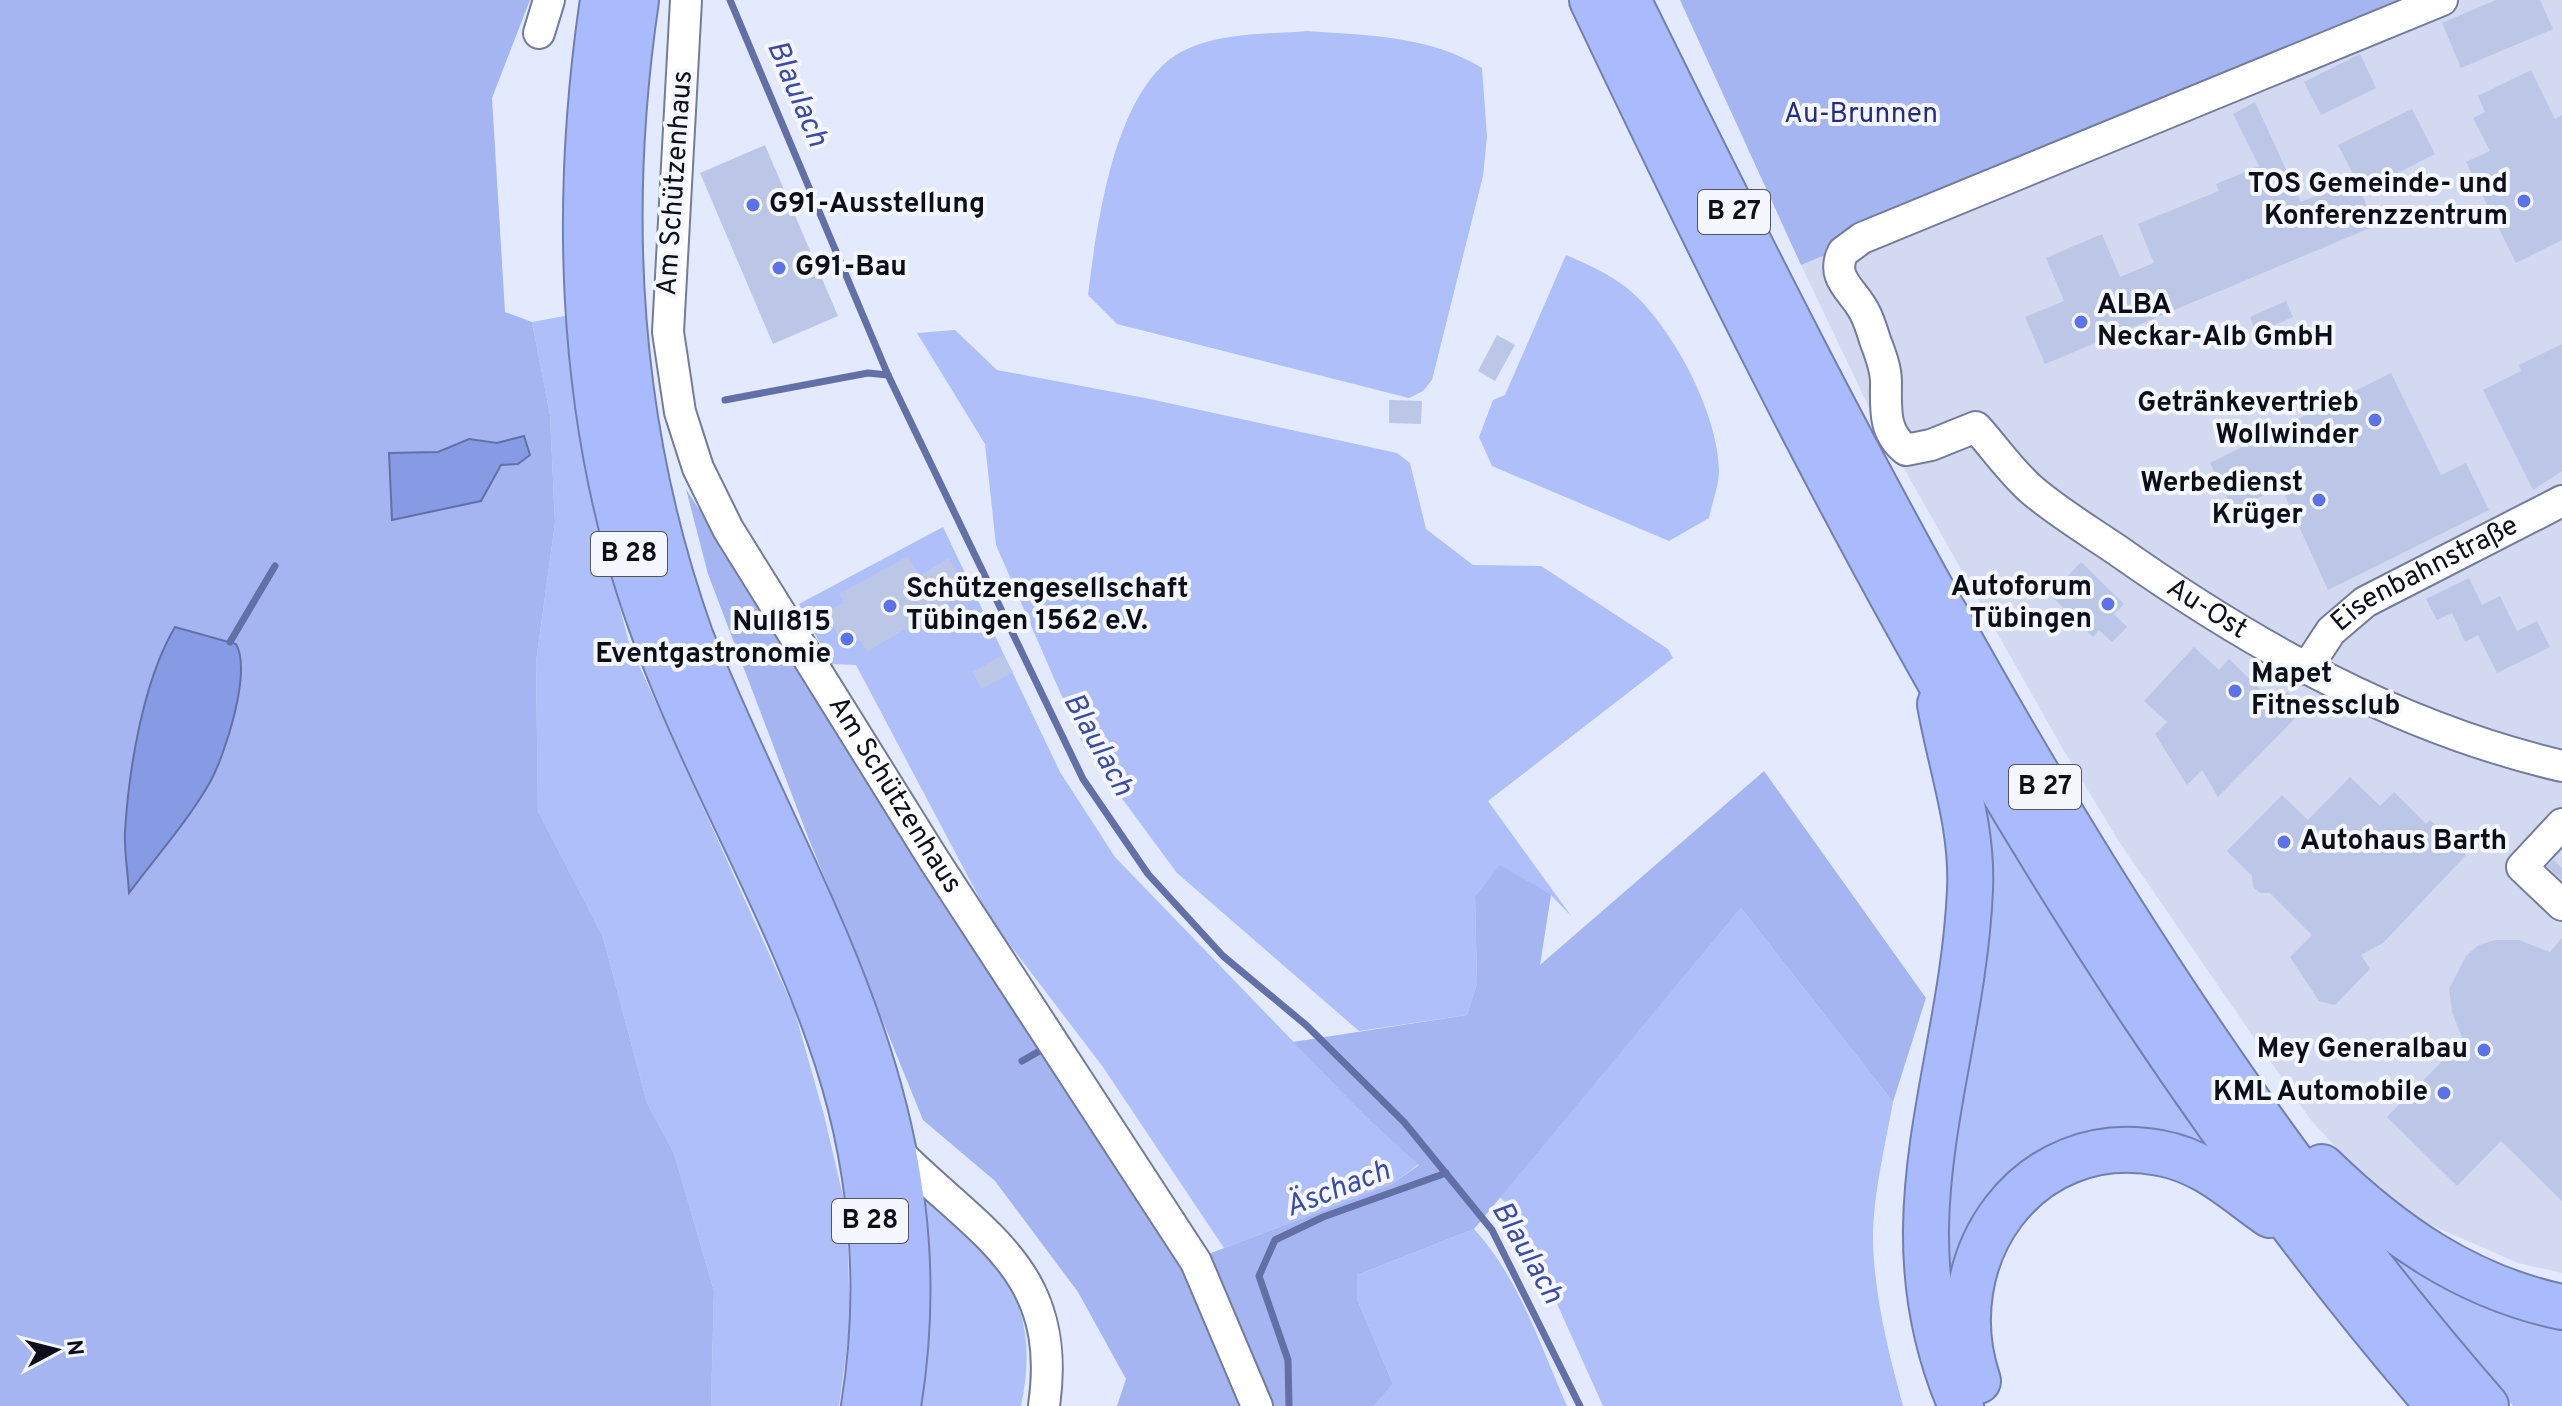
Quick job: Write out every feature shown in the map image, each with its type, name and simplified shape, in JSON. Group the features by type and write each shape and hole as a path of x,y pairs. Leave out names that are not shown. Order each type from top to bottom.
{"highway":[{"name":"B 28","path":"603,0 589,130 585,249 593,366 612,481 629,553 662,654 799,959 843,1079 867,1191 873,1245 874,1309 864,1406"},
{"name":"B 28","path":"636,0 621,139 618,254 626,364 644,475 672,584 691,638 848,990 876,1073 894,1148 907,1267 906,1323 898,1406"},
{"name":"B 27","path":"1592,0 1744,312 1933,666 2120,976 2218,1121 2306,1241 2439,1406"},
{"name":"B 27","path":"1628,0 1840,424 1954,630 2109,891 2273,1136 2386,1286 2486,1406"},
{"path":"1933,666 1946,737 1964,806 1970,888 1961,974 1933,1128 1925,1239 1933,1313 1961,1406"},
{"path":"2273,1136 2318,1162 2363,1207 2425,1253 2487,1283 2562,1307"},
{"path":"1988,1406 1968,1343 1967,1298 1973,1266 1992,1227 2008,1206 2054,1170 2076,1160 2114,1152 2156,1152 2176,1156 2229,1182 2306,1241"}],"street":[{"path":"539,33 549,0"},
{"name":"Am Schützenhaus","path":"686,0 668,332 680,412 698,468 728,529 934,860 1196,1262 1257,1406"},
{"name":"Au-Ost","path":"2442,0 1851,244 1840,259 1840,272 1843,285 1863,309 1878,348 1886,381 1886,413 1895,441 1906,450 1916,450 1976,427 2031,490 2168,586 2306,669 2399,713 2464,738 2562,766"},
{"name":"Eisenbahnstraße","path":"2306,669 2331,631 2365,602 2562,501"},
{"path":"2562,824 2522,867 2562,905"},
{"path":"894,1148 1003,1248 1023,1273 1037,1304 1046,1341 1048,1372 1044,1406"}],"shaded area":[{"path":"2442,0 2562,0 2562,1273 2518,1263 2422,1221 2379,1194 2310,1119 2120,843 2064,751 1867,403 1801,265"},
{"path":"1307,31 1420,43 1462,57 1482,68 1487,136 1483,176 1432,380 1423,391 1409,398 1117,324 1088,295 1104,195 1114,158 1126,123 1142,91 1162,66 1187,49 1215,40"},
{"path":"1566,255 1594,267 1635,295 1665,330 1703,400 1717,448 1717,488 1709,518 1669,541 1492,466 1479,437 1493,400 1505,395"},
{"path":"570,315 596,515 629,643 794,1009 824,1115 847,1213 850,1325 839,1406 711,1406 714,1291 674,1153 647,1103 603,937 538,811 536,662 555,523 550,415 532,322"},
{"path":"955,330 997,370 1145,398 1397,453 1410,463 1426,529 1473,565 1541,566 1668,649 1673,658 1488,801 1572,917 1551,895 1475,897 1477,983 1467,1015 1359,1031 1177,873 1084,747 996,545 985,444 917,333"},
{"path":"524,436 530,455 518,464 501,465 481,501 392,520 389,453 438,452 469,439 497,443"},
{"path":"943,527 1060,772 1115,857 1368,1119 1419,1164 1392,1184 1224,1248 1103,1067 991,920 856,665 831,664 799,604"},
{"path":"175,627 236,644 240,657 239,693 229,735 209,784 129,893 125,831 134,753 154,673"},
{"path":"1978,790 2221,1158 2103,1141 1957,1285 1941,1282"},
{"path":"1741,908 1893,1102 1878,1181 1873,1241 1882,1316 1903,1406 1603,1406 1517,1215 1500,1197"},
{"path":"916,1188 969,1233 1006,1280 1018,1306 1025,1335 1026,1368 1021,1406 911,1406"},
{"path":"2366,1227 2562,1317 2562,1406 2513,1406"},
{"path":"1474,1229 1490,1248 1516,1290 1567,1406 1374,1406 1393,1384 1357,1299 1357,1275"}],"green space":[{"path":"0,0 530,0 492,98 505,312 532,322 550,415 555,523 536,662 538,811 603,937 647,1103 674,1153 714,1291 711,1406 0,1406"},
{"name":"Au-Brunnen","path":"1680,0 2442,0 1801,265"},
{"path":"686,489 1185,1263 1392,1184 1419,1165 1368,1119 1293,1042 1467,1015 1477,983 1475,897 1500,865 1551,895 1540,965 1764,771 1926,998 1893,1102 1741,908 1474,1229 1357,1275 1357,1299 1393,1384 1374,1406 1117,1406 1126,1379 1078,1292 995,1181 923,1120 808,837 708,574"}],"building":[{"path":"2496,0 2540,0 2553,29 2461,68 2442,23"},
{"path":"2360,54 2376,88 2321,115 2304,82"},
{"name":"TOS Gemeinde- und Konferenzzentrum","path":"2531,70 2555,119 2562,115 2562,240 2516,263 2466,162 2490,151 2473,118 2485,112 2478,96"},
{"path":"2255,102 2301,202 2356,180 2375,226 2045,364 2025,317 2064,301 2046,258 2102,234 2120,277 2154,263 2138,224 2219,191 2216,184 2259,166 2233,114"},
{"path":"2412,109 2435,154 2362,191 2338,145"},
{"name":"G91-Bau","path":"765,145 838,316 773,344 700,173"},
{"path":"2286,301 2293,317 2256,333 2250,317"},
{"path":"1497,335 1515,345 1495,381 1478,371"},
{"path":"2562,344 2562,471 2533,490 2483,390 2521,371 2519,365"},
{"path":"2391,373 2441,475 2466,463 2489,510 2328,590 2281,487 2233,510 2210,463"},
{"path":"1389,400 1422,401 1421,424 1389,423"},
{"name":"Schützengesellschaft Tübingen 1562 e.V.","path":"908,556 919,576 949,558 968,591 867,652 860,640 844,647 826,612 844,602 839,594"},
{"path":"2081,562 2124,604 2114,614 2127,627 2112,642 2099,630 2093,637 2050,595"},
{"path":"2469,578 2482,605 2500,596 2517,631 2537,621 2550,647 2497,673 2478,635 2465,642 2452,613 2437,620 2426,599"},
{"path":"2194,647 2219,670 2229,659 2275,704 2286,692 2308,705 2218,797 2202,770 2187,785 2155,734 2167,722 2144,701"},
{"path":"1003,655 1013,672 982,689 972,672"},
{"path":"2350,777 2380,806 2394,792 2426,824 2430,820 2466,855 2383,943 2361,955 2370,969 2335,1005 2319,1001 2290,957 2312,935 2270,893 2260,893 2253,887 2252,876 2227,851 2282,795 2308,820"},
{"path":"2554,860 2562,868 2562,880 2547,866"},
{"path":"2562,938 2562,1201 2501,1141 2457,1186 2387,1117 2463,1040 2452,1012 2449,989 2466,956 2479,945 2495,940 2519,940 2550,952"}],"waterway":[{"name":"Blaulach","path":"730,0 888,375 1083,779 1148,874 1223,956 1306,1025 1404,1122 1492,1230 1580,1406"},
{"path":"725,400 868,373 888,375"},
{"path":"230,642 275,566"},
{"path":"1022,1061 1043,1049"},
{"name":"Äschach","path":"1289,1406 1288,1360 1259,1276 1275,1240 1323,1217 1446,1173"}],"place":[{"name":"TOS Gemeinde- und Konferenzzentrum","path":"2524,201"},
{"name":"G91-Ausstellung","path":"753,205"},
{"name":"G91-Bau","path":"779,268"},
{"name":"ALBA Neckar-Alb GmbH","path":"2081,322"},
{"name":"Getränkevertrieb Wollwinder","path":"2375,420"},
{"name":"Werbedienst Krüger","path":"2319,500"},
{"name":"Autoforum Tübingen","path":"2108,604"},
{"name":"Schützengesellschaft Tübingen 1562 e.V.","path":"890,606"},
{"name":"Null815 Eventgastronomie","path":"847,639"},
{"name":"Mapet Fitnessclub","path":"2235,691"},
{"name":"Autohaus Barth","path":"2284,842"},
{"name":"Mey Generalbau","path":"2484,1050"},
{"name":"KML Automobile","path":"2444,1093"}]}
